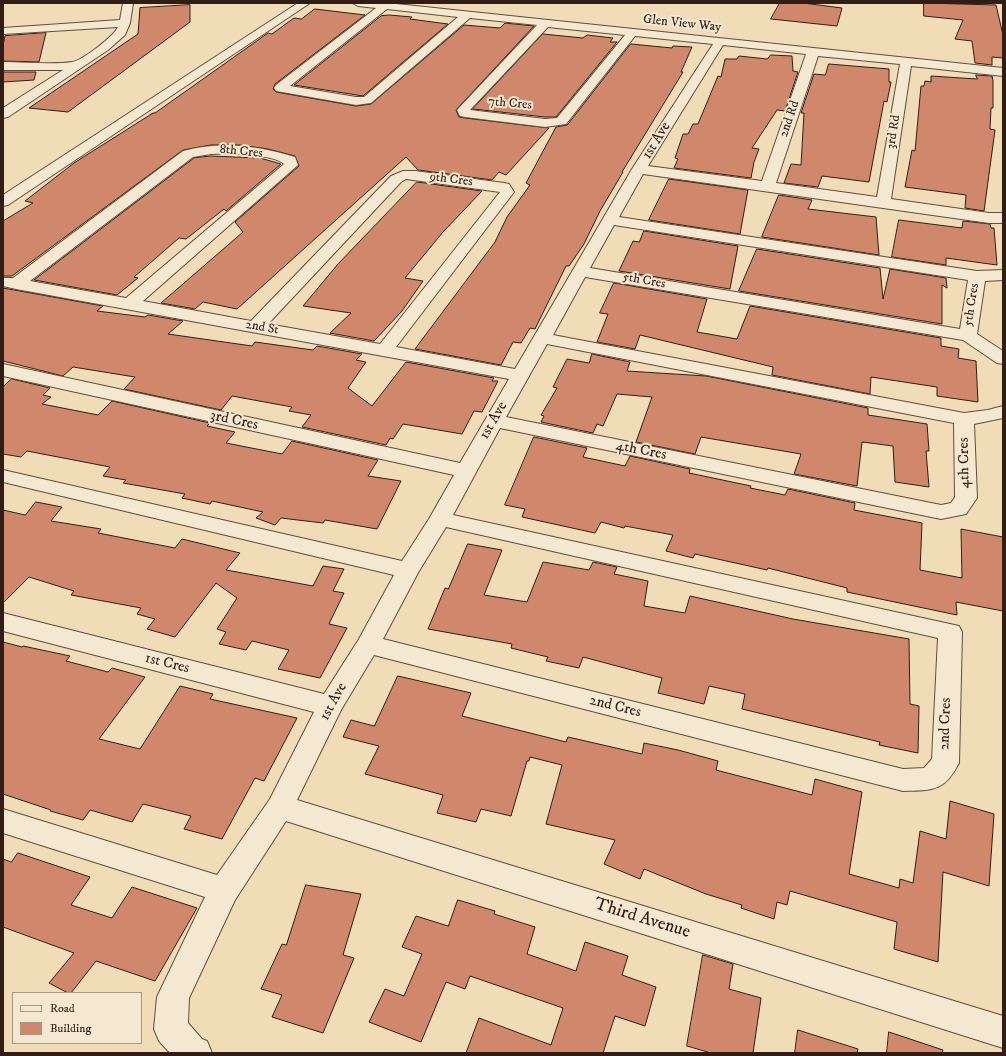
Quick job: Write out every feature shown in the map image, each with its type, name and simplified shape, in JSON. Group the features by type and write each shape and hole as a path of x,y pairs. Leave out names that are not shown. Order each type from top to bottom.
{"street":[{"path":"5,111 104,48 121,33 125,23 128,3"},
{"path":"3,202 305,3"},
{"name":"Glen View Way","path":"358,3 392,5 544,24 1003,72"},
{"path":"392,5 280,88 356,101 367,100 467,15"},
{"path":"3,31 125,23"},
{"name":"7th Cres","path":"544,24 463,110 465,114 545,123 561,120 632,32"},
{"name":"1st Ave","path":"195,1053 190,1051 171,1029 173,997 224,890 280,807 330,706 368,644 408,570 440,519 580,270 639,169 720,42"},
{"name":"2nd Rd","path":"768,186 813,52"},
{"name":"3rd Rd","path":"882,202 906,62"},
{"path":"3,66 75,66"},
{"name":"8th Cres","path":"9,283 188,154 201,149 218,148 280,156 290,160 291,165 130,304"},
{"path":"639,169 989,218 1003,218"},
{"name":"9th Cres","path":"256,326 396,179 403,175 415,175 504,187 507,192 384,351"},
{"name":"5th Cres","path":"580,270 968,336 977,276 610,220"},
{"path":"977,276 1003,275"},
{"name":"2nd St","path":"9,283 256,326 384,351 520,375"},
{"path":"968,336 1003,359"},
{"name":"4th Cres","path":"494,421 941,512 958,509 966,498 964,419 542,338"},
{"name":"3rd Cres","path":"3,370 466,471"},
{"path":"964,419 990,416 1003,412"},
{"path":"3,476 408,570"},
{"name":"2nd Cres","path":"368,644 903,780 931,778 945,763 950,632 440,519"},
{"name":"1st Cres","path":"3,622 330,706"},
{"name":"Third Avenue","path":"280,807 1003,1032"},
{"path":"3,821 224,890"}],"building":[{"path":"780,3 803,3 842,8 837,26 771,19"},
{"path":"924,3 996,5 1003,35 1003,58 992,57 992,65 975,63 972,41 955,39 963,20 924,16"},
{"path":"190,5 190,22 68,112 29,108 138,34 140,8"},
{"path":"315,9 365,15 275,84 273,89 276,92 356,106 371,104 464,25 500,28 505,23 534,26 456,110 459,117 549,128 506,175 499,172 492,180 418,170 406,157 237,309 203,302 195,309 161,303 243,232 235,222 299,166 295,156 268,149 240,145 211,145 183,150 12,276 3,276 3,221 33,203 25,201 74,163 155,113 268,33 272,34 294,18 301,19"},
{"path":"389,15 412,17 410,19 448,24 363,96 294,85 381,16"},
{"path":"46,33 39,62 3,61 3,45 5,36"},
{"path":"543,34 583,38 587,35 613,38 610,42 617,42 556,117 473,109"},
{"path":"631,44 672,48 673,46 692,47 681,72 683,72 622,172 600,211 584,244 569,266 566,266 535,329 530,328 521,343 513,342 501,365 415,349 495,242 507,217 530,185 526,183 556,127 567,125"},
{"path":"771,55 792,56 793,71 798,72 785,111 777,110 752,148 759,149 754,162 751,178 674,168 678,159 675,158 683,134 688,134 693,124 698,124 718,76 721,77 725,59 737,59 739,56 767,59"},
{"path":"829,64 889,69 889,82 891,82 887,102 884,101 869,182 822,176 818,187 784,183 791,164 801,165 804,113 801,113 814,74 825,75"},
{"path":"3,72 36,72 34,80 3,82"},
{"path":"976,75 992,76 993,81 993,108 991,108 990,129 995,130 984,211 965,208 966,195 905,187 912,150 915,151 921,86 924,86 925,81 931,82 931,76 977,79"},
{"path":"211,156 260,158 281,164 226,211 224,209 186,239 179,238 134,277 138,278 117,295 34,280 194,158"},
{"path":"669,179 748,190 740,234 649,220"},
{"path":"417,182 482,191 443,232 405,278 423,281 402,311 374,341 330,333 351,313 303,306 338,264"},
{"path":"779,195 812,200 808,209 876,217 879,255 762,237"},
{"path":"899,220 962,228 963,221 990,224 991,228 994,228 997,265 946,258 946,265 892,257"},
{"path":"644,231 738,246 730,289 619,271 633,241 639,242"},
{"path":"757,249 880,268 883,299 890,269 946,278 947,288 942,285 942,324 739,291"},
{"path":"614,283 707,299 697,332 737,339 750,306 941,338 941,346 959,349 958,358 976,361 978,402 937,396 937,387 871,377 870,394 772,375 773,367 640,335 635,349 597,342 608,314 600,313"},
{"path":"3,288 103,306 97,311 145,317 148,315 183,321 168,334 252,346 255,342 313,350 317,346 362,354 356,360 366,362 348,388 372,406 406,362 494,378 492,381 498,381 482,412 474,411 462,434 403,424 393,439 390,438 386,445 302,427 311,415 289,411 292,407 232,396 221,410 124,389 135,377 73,367 63,376 3,361"},
{"path":"592,354 630,362 627,371 706,376 868,408 868,415 927,424 929,451 926,451 929,487 895,482 893,446 862,442 857,486 794,474 801,454 701,437 695,454 636,442 652,397 617,394 603,426 597,424 593,433 541,422 544,416 541,415 557,388 553,387 567,359 589,363"},
{"path":"12,379 50,388 43,395 51,397 42,404 98,415 112,401 210,423 207,426 235,432 226,443 282,454 292,441 378,460 368,476 401,481 377,529 325,520 323,523 281,518 275,525 256,518 263,512 212,501 210,504 182,498 185,494 123,483 126,480 103,476 110,467 27,451 21,457 3,454 3,387"},
{"path":"534,437 587,448 583,457 625,466 630,456 690,469 689,473 751,486 750,488 785,495 788,489 855,503 854,510 922,523 920,570 962,578 961,529 1003,537 1003,611 956,602 957,615 847,592 847,588 768,568 767,570 695,554 693,558 666,551 673,535 625,526 624,528 601,522 595,533 522,517 525,509 505,505"},
{"path":"36,502 62,507 51,521 101,529 98,533 175,548 182,539 240,553 226,570 313,586 323,566 344,569 333,591 344,593 329,624 347,628 320,678 278,669 289,650 252,641 246,650 219,644 226,632 217,629 237,598 216,583 175,637 147,629 155,619 137,614 141,608 71,595 74,591 29,577 3,603 3,510 25,515"},
{"path":"468,544 502,550 484,595 527,602 543,562 589,570 593,562 617,567 614,574 648,581 644,606 685,613 690,596 793,619 909,639 910,704 919,706 918,753 879,745 880,742 742,709 745,694 709,686 704,704 658,693 662,678 583,657 579,668 546,661 548,657 511,648 512,644 428,629 445,588 448,589"},
{"path":"3,642 70,656 66,661 108,672 112,668 145,677 99,739 140,749 180,686 213,694 210,699 297,718 264,781 255,778 222,839 184,829 191,816 143,804 132,822 90,810 83,820 50,811 51,810 3,794"},
{"path":"398,676 471,693 462,716 566,742 568,737 642,754 644,743 678,750 718,761 716,770 812,795 815,779 862,792 849,874 899,888 900,879 913,883 920,831 946,839 950,801 994,814 989,886 943,872 938,962 894,949 897,922 790,891 787,905 777,902 774,919 741,908 742,905 706,894 644,869 640,879 604,864 615,840 546,824 562,765 530,757 529,761 527,761 511,816 481,809 476,822 437,813 443,795 365,774 379,746 343,737 351,720 374,726"},
{"path":"18,853 90,877 71,905 112,918 132,887 197,908 155,981 96,961 72,992 66,992 49,983 74,953 3,927 3,859 11,862"},
{"path":"306,885 361,894 343,955 354,958 323,1033 272,1017 282,995 261,989 282,944 286,945"},
{"path":"458,900 495,911 494,914 535,927 527,954 576,971 585,942 628,956 622,975 656,987 645,1026 615,1016 603,1053 466,1053 479,1018 551,1045 563,1008 470,976 465,989 446,982 421,1042 369,1022 385,989 404,996 422,954 402,947 416,916 448,926"},
{"path":"703,955 733,964 729,989 761,998 753,1053 711,1053 687,1046"},
{"path":"798,1030 858,1049 857,1053 795,1053"},
{"path":"889,1032 943,1050 942,1053 887,1053"}]}
